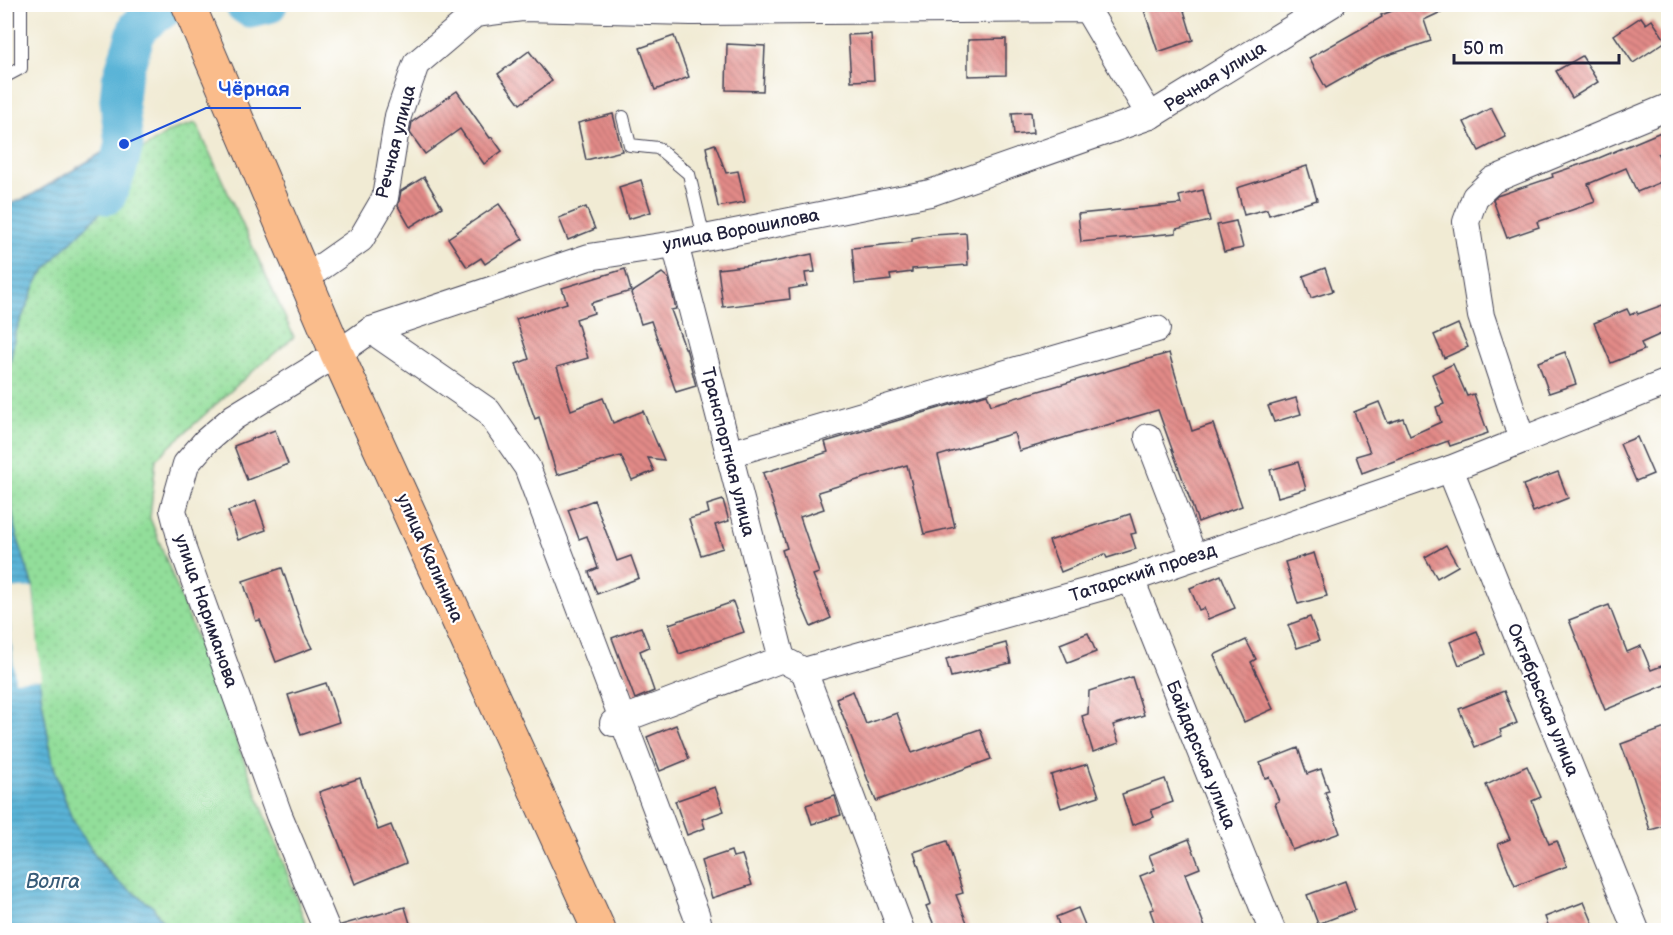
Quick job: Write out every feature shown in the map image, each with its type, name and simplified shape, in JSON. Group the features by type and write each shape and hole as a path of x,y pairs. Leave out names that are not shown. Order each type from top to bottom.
{"highway":[{"name":"улица Калинина","path":"188,4 337,354 599,930"}],"street":[{"name":"Речная улица","path":"304,279 361,239 385,198 398,116 416,64 475,14 522,8 692,12 1088,9 1150,116 1332,4"},
{"path":"1522,440 1481,316 1466,222 1475,197 1493,180 1668,107"},
{"name":"улица Ворошилова","path":"337,354 371,330 589,257 675,244 930,193 1150,116"},
{"name":"Транспортная улица","path":"675,244 782,659"},
{"path":"729,454 1157,329"},
{"path":"371,330 488,411 527,467 618,722 696,914 700,930"},
{"name":"улица Нариманова","path":"327,930 279,815 184,552 173,510 186,464 206,441 234,417 337,354"},
{"name":"Татарский проезд","path":"804,671 1131,579 1450,469 1668,382"},
{"path":"1148,437 1194,557"},
{"name":"Октябрьская улица","path":"1450,469 1636,930"},
{"name":"Байдарская улица","path":"1131,579 1272,930"},
{"path":"618,722 782,659 804,671 901,930"}],"lane":[{"path":"4,77 21,68 21,4"},
{"path":"623,117 630,145 658,148 689,174 704,238"}],"green space":[{"path":"196,123 294,337 156,459 150,518 308,930 168,930 153,907 115,879 86,843 72,819 53,764 41,695 33,587 15,530 8,480 8,375 15,334 38,279 134,155 170,131"}],"water":[{"name":"Волга","path":"124,144 134,155 124,183 108,205 57,256 38,279 15,334 8,375 8,480 15,530 33,587 41,695 53,764 60,786 72,819 98,860 115,879 153,907 168,930 5,930 5,206 30,196 110,148"}],"pier":[{"path":"33,587 41,679 15,681 7,589"}],"building":[{"path":"1142,4 1182,4 1193,40 1158,52"},
{"path":"1412,4 1458,4 1424,20 1431,41 1379,58 1326,88 1309,58 1382,17 1381,15"},
{"path":"1641,17 1646,24 1652,20 1666,41 1633,63 1614,35"},
{"path":"871,34 874,80 851,81 848,35"},
{"path":"674,36 689,77 655,90 640,48"},
{"path":"1006,39 1006,75 968,76 968,40"},
{"path":"727,44 765,46 763,91 726,90"},
{"path":"529,51 552,81 520,104 498,74"},
{"path":"1582,56 1598,82 1572,98 1556,71"},
{"path":"457,91 490,138 492,137 502,151 484,164 460,129 425,154 410,133 412,122"},
{"path":"1491,108 1506,137 1479,151 1464,122"},
{"path":"1031,112 1033,133 1014,135 1012,113"},
{"path":"613,114 622,151 586,160 578,123"},
{"path":"1668,129 1668,149 1658,154 1668,179 1637,192 1626,168 1588,184 1595,202 1537,222 1539,227 1507,238 1493,200 1497,196 1553,177 1552,174 1599,158"},
{"path":"715,144 726,173 738,171 745,202 718,207 706,147"},
{"path":"1307,166 1317,200 1269,215 1267,209 1244,215 1237,188"},
{"path":"424,177 442,207 410,227 398,206 401,191"},
{"path":"641,180 651,212 628,219 619,187"},
{"path":"1203,190 1210,221 1176,229 1176,233 1081,242 1078,214 1181,204 1179,196"},
{"path":"499,204 523,239 485,264 481,258 467,267 448,238"},
{"path":"586,207 595,229 568,240 559,218"},
{"path":"1236,221 1243,248 1224,252 1217,225"},
{"path":"966,233 968,265 912,269 912,272 890,275 891,280 855,284 852,248 912,242 912,239 933,235"},
{"path":"812,254 815,272 805,273 807,286 789,289 790,299 723,307 718,269 769,263"},
{"path":"1325,268 1333,291 1311,298 1303,276"},
{"path":"625,269 631,291 591,303 594,313 576,319 588,358 557,367 571,410 603,398 613,423 643,411 664,460 648,458 654,471 632,480 621,456 557,475 539,417 535,419 516,364 529,359 516,319 567,303 562,288"},
{"path":"662,273 669,279 676,309 671,310 686,348 696,386 676,392 651,321 641,324 631,293"},
{"path":"1668,303 1668,331 1641,343 1644,350 1611,363 1594,323 1627,309 1630,315 1637,312 1638,314"},
{"path":"1458,324 1468,347 1444,358 1434,335"},
{"path":"1565,352 1576,384 1549,393 1538,362"},
{"path":"1169,353 1192,431 1213,424 1242,506 1198,522 1158,410 1019,451 1014,433 938,456 955,527 924,534 907,465 818,492 824,509 800,517 819,573 813,575 831,618 811,627 794,587 782,550 787,548 763,473 828,452 825,442 987,394 991,405"},
{"path":"1453,364 1467,396 1474,394 1488,433 1450,446 1448,441 1362,473 1356,456 1370,452 1354,412 1379,402 1388,423 1403,418 1410,436 1441,422 1436,407 1444,404 1432,374"},
{"path":"1296,398 1301,414 1274,422 1268,406"},
{"path":"275,430 288,464 247,480 234,446"},
{"path":"1637,437 1653,474 1636,481 1620,444"},
{"path":"1298,462 1306,489 1278,497 1270,470"},
{"path":"1558,472 1568,498 1533,512 1523,485"},
{"path":"594,500 617,561 631,556 639,578 597,594 589,572 598,568 587,536 579,539 568,510"},
{"path":"723,500 729,521 715,525 723,548 701,555 689,519 709,513 707,505"},
{"path":"256,501 266,530 238,540 228,511"},
{"path":"1130,514 1136,533 1131,534 1136,549 1107,558 1105,554 1061,572 1049,541"},
{"path":"1446,545 1458,566 1437,578 1425,557"},
{"path":"1314,553 1327,596 1298,604 1285,562"},
{"path":"282,568 304,633 312,648 276,662 260,620 256,621 243,581"},
{"path":"1221,575 1235,608 1208,619 1204,608 1199,610 1190,588"},
{"path":"733,602 744,632 679,654 669,624"},
{"path":"1609,605 1627,652 1641,646 1651,670 1664,665 1668,684 1605,710 1569,620"},
{"path":"1310,617 1319,641 1297,648 1288,625"},
{"path":"641,627 649,647 640,651 654,691 635,699 612,638"},
{"path":"1477,631 1486,654 1459,665 1450,642"},
{"path":"1088,633 1096,652 1068,663 1060,644"},
{"path":"1246,640 1256,659 1251,662 1273,709 1244,722 1214,655"},
{"path":"1006,643 1011,663 951,677 946,659"},
{"path":"1132,677 1144,715 1113,725 1119,743 1093,752 1082,716 1088,714 1089,691"},
{"path":"326,683 339,722 301,735 288,695"},
{"path":"853,691 866,724 897,713 912,753 980,729 991,759 876,801 836,698"},
{"path":"1504,691 1517,723 1500,730 1502,736 1475,747 1459,709"},
{"path":"676,725 689,759 660,771 647,737"},
{"path":"1668,727 1668,825 1650,830 1621,744"},
{"path":"1298,748 1307,774 1321,769 1329,791 1325,792 1340,833 1292,850 1275,803 1279,801 1269,777 1265,778 1260,763"},
{"path":"1088,764 1099,796 1061,808 1051,775"},
{"path":"1527,766 1541,797 1532,801 1549,844 1557,841 1567,866 1515,886 1498,844 1510,839 1486,785"},
{"path":"360,778 378,830 391,825 406,863 355,884 319,792"},
{"path":"1165,779 1173,802 1151,810 1154,817 1132,825 1122,794"},
{"path":"715,787 724,811 702,819 705,828 687,835 675,801"},
{"path":"835,796 841,815 812,824 806,805"},
{"path":"1189,839 1200,868 1185,874 1206,930 1157,930 1150,910 1154,909 1140,876 1155,870 1149,855"},
{"path":"947,841 963,893 956,895 970,930 936,930 926,906 931,904 914,852"},
{"path":"731,851 733,857 742,855 752,885 712,898 701,861"},
{"path":"1345,881 1355,910 1318,924 1307,895"},
{"path":"1584,902 1596,930 1550,930 1545,917"},
{"path":"405,907 412,930 342,930 341,925"},
{"path":"1078,908 1087,930 1061,930 1056,917"}],"waterway":[{"path":"107,195 124,144 119,100 121,80 138,27 170,4"},
{"path":"244,4 250,8 268,4"}],"place":[{"name":"Чёрная","path":"124,144"}]}
